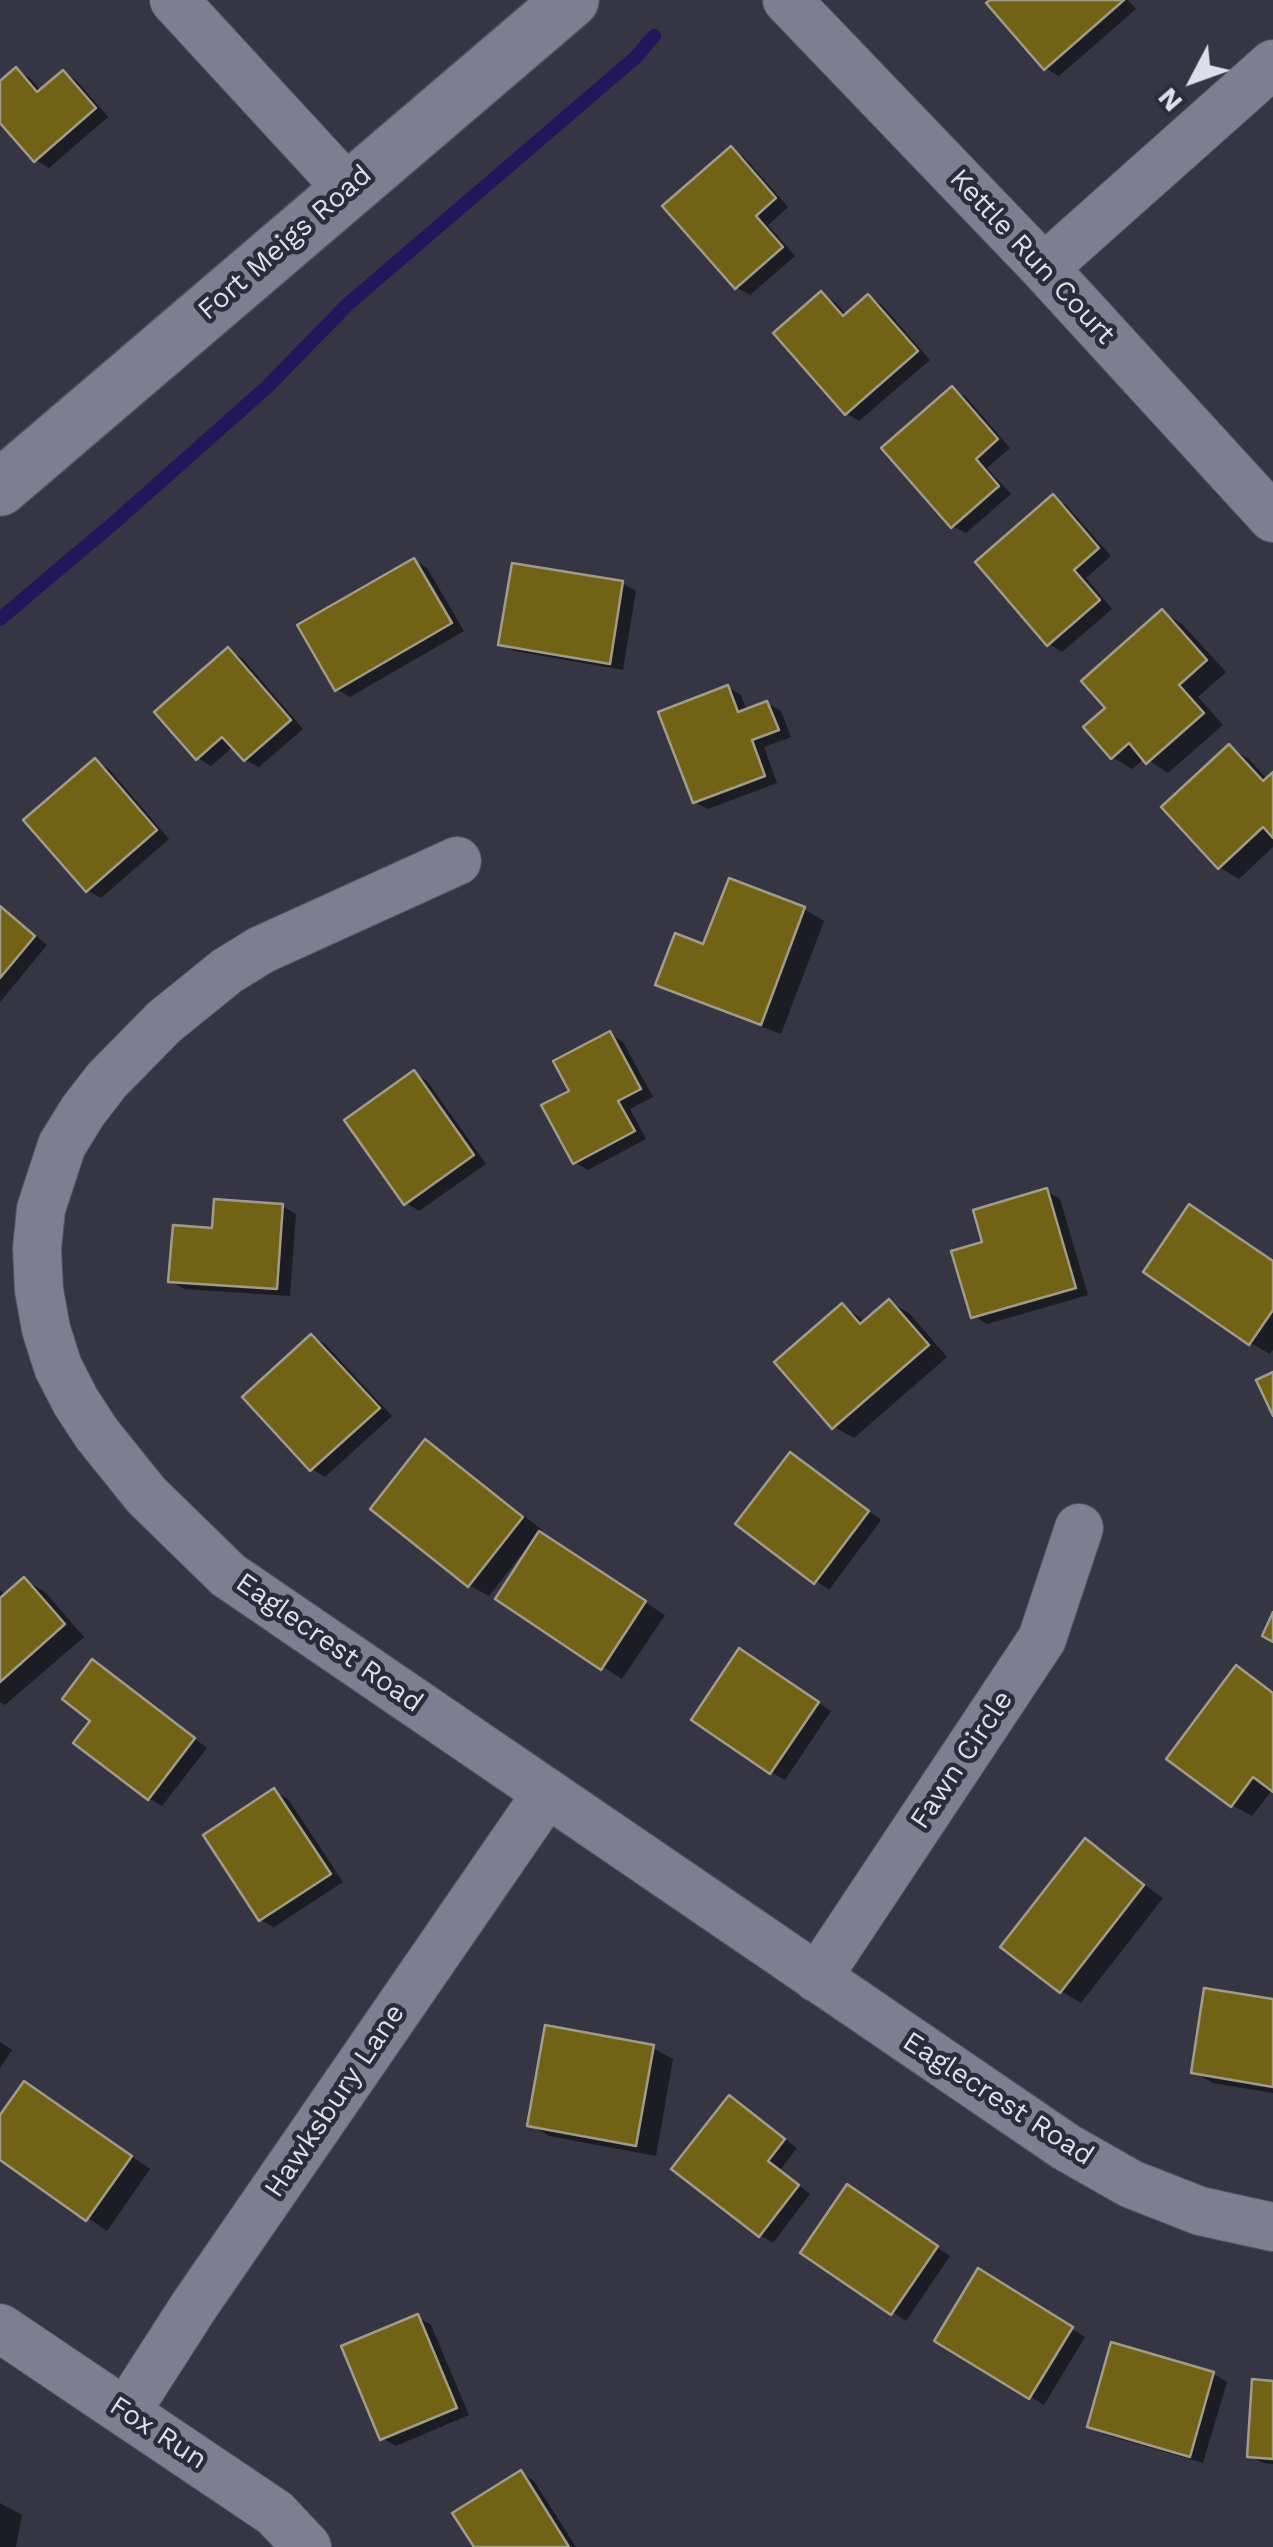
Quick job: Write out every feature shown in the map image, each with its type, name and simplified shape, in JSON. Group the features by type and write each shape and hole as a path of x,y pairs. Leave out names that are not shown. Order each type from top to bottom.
{"street":[{"path":"174,0 348,189"},
{"name":"Fort Meigs Road","path":"0,488 571,0"},
{"name":"Kettle Run Court","path":"787,0 1044,268 1273,518"},
{"path":"1044,268 1273,64"},
{"name":"Eaglecrest Road","path":"457,861 261,950 226,972 164,1022 108,1080 62,1145 42,1209 37,1250 39,1290 58,1367 76,1402 96,1434 160,1508 228,1575 1066,2148 1131,2184 1200,2211 1273,2227"},
{"name":"Fawn Circle","path":"817,1978 1042,1639 1079,1528"},
{"name":"Hawksbury Lane","path":"126,2412 194,2306 547,1793"},
{"name":"Fox Run","path":"0,2328 275,2512 307,2547"}],"building":[{"path":"1124,0 1044,70 986,3"},
{"path":"16,67 37,92 63,70 96,108 34,162 0,123 0,81"},
{"path":"731,146 776,198 756,216 783,247 735,289 662,206"},
{"path":"821,291 843,316 868,294 918,351 845,415 773,333"},
{"path":"952,386 998,439 976,459 999,486 951,528 881,448"},
{"path":"1053,494 1099,548 1074,570 1100,600 1047,646 975,562"},
{"path":"414,558 452,623 335,691 297,625"},
{"path":"512,563 623,581 610,664 498,645"},
{"path":"1162,609 1207,660 1179,685 1204,713 1146,764 1129,743 1111,759 1083,727 1105,708 1081,681"},
{"path":"228,647 291,720 244,761 222,737 196,760 154,712"},
{"path":"728,685 738,712 767,701 779,730 752,740 765,776 693,803 658,712"},
{"path":"1229,744 1263,781 1273,772 1273,838 1263,827 1218,869 1161,807"},
{"path":"95,758 157,830 86,892 23,820"},
{"path":"729,878 805,907 761,1025 655,985 675,933 703,944"},
{"path":"0,906 35,936 0,978"},
{"path":"610,1031 641,1089 618,1101 635,1131 573,1164 541,1105 569,1091 553,1061"},
{"path":"414,1070 474,1155 404,1205 344,1120"},
{"path":"1047,1188 1076,1288 971,1318 951,1251 982,1242 973,1210"},
{"path":"214,1199 283,1204 277,1289 168,1282 173,1225 212,1228"},
{"path":"1189,1204 1273,1261 1273,1310 1249,1345 1143,1272"},
{"path":"889,1299 929,1345 832,1429 774,1362 842,1303 860,1324"},
{"path":"311,1334 380,1408 310,1471 242,1397"},
{"path":"1273,1372 1273,1416 1256,1380"},
{"path":"425,1439 523,1517 468,1587 370,1509"},
{"path":"790,1452 869,1511 814,1584 735,1524"},
{"path":"539,1531 646,1601 601,1670 495,1599"},
{"path":"24,1577 65,1624 0,1682 0,1598"},
{"path":"1273,1612 1273,1642 1262,1636"},
{"path":"739,1648 819,1702 770,1774 691,1720"},
{"path":"92,1659 195,1738 148,1800 73,1743 90,1721 62,1699"},
{"path":"1236,1665 1273,1693 1273,1792 1253,1777 1231,1807 1166,1759"},
{"path":"274,1788 331,1874 259,1921 203,1835"},
{"path":"1085,1838 1144,1885 1060,1993 1000,1947"},
{"path":"1204,1988 1273,1999 1273,2087 1191,2073"},
{"path":"545,2025 654,2045 636,2146 527,2126"},
{"path":"24,2081 132,2156 86,2221 0,2160 0,2115"},
{"path":"729,2095 785,2139 768,2161 799,2185 759,2237 671,2169"},
{"path":"847,2184 938,2246 891,2315 800,2253"},
{"path":"978,2268 1073,2327 1029,2399 934,2341"},
{"path":"418,2314 457,2408 380,2440 341,2346"},
{"path":"1111,2342 1214,2372 1190,2457 1087,2427"},
{"path":"1252,2379 1273,2381 1273,2459 1247,2457"},
{"path":"521,2470 569,2547 474,2547 452,2513"}],"waterway":[{"path":"0,619 267,387 347,305 636,57 654,36"}]}
